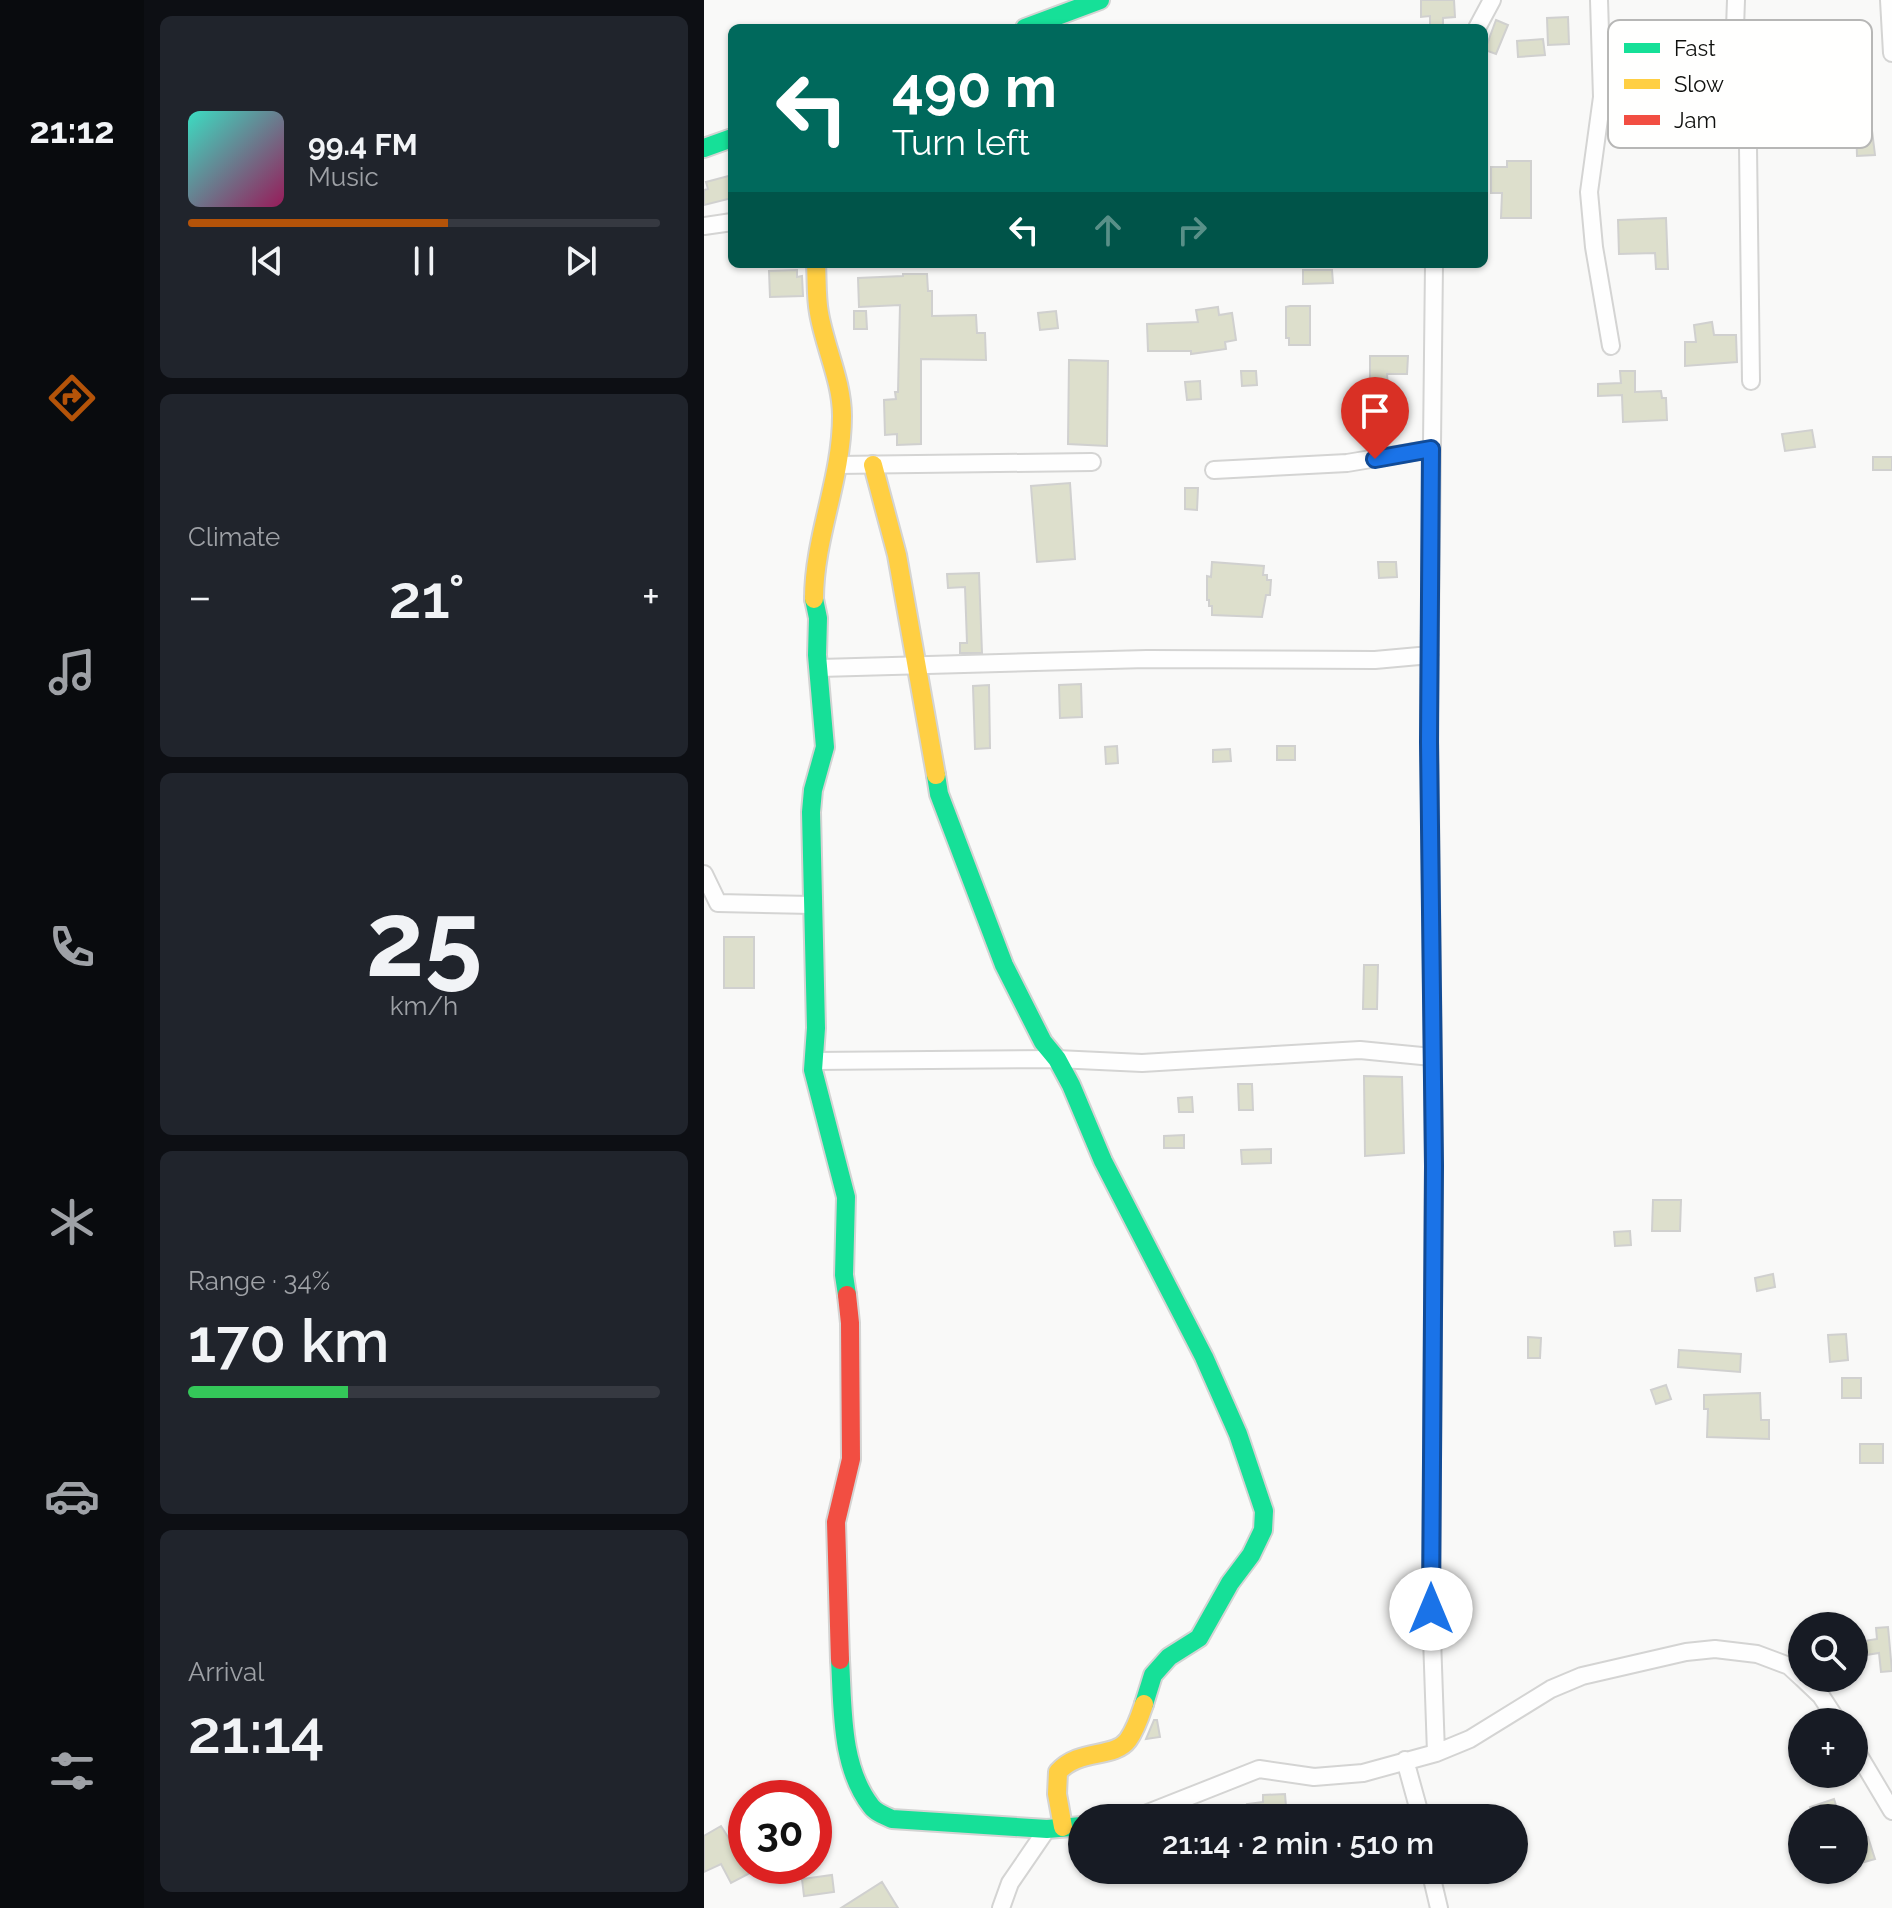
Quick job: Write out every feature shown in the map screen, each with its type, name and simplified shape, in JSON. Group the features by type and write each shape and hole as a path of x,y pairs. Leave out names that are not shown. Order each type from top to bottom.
{"street":[{"path":"1036,24 1100,0"},
{"path":"1479,24 1492,0"},
{"path":"1599,0 1602,97 1589,192 1594,247 1611,346"},
{"path":"1735,20 1736,0"},
{"path":"1889,0 1892,53"},
{"path":"704,148 728,139"},
{"path":"1748,148 1751,381"},
{"path":"704,226 728,223"},
{"path":"816,268 819,313 839,390 842,414 837,465 815,564 817,655 825,747 813,790 811,812 816,1028 813,1061 846,1197 844,1260 850,1323 852,1448 845,1492 836,1522 836,1582 844,1721 851,1766 872,1809 892,1819 1068,1827"},
{"path":"1434,268 1430,655 1431,1609 1436,1753"},
{"path":"1214,470 1347,463 1431,449"},
{"path":"837,465 1092,462"},
{"path":"873,465 897,555 939,794 1004,965 1043,1042 1057,1059 1131,1218 1204,1357 1238,1434 1264,1511 1263,1530 1251,1555 1230,1583 1199,1638 1169,1657 1153,1675 1137,1725 1127,1742 1119,1748 1077,1757 1058,1772 1055,1828 1010,1883 1001,1908"},
{"path":"820,668 1162,659 1375,660 1430,655"},
{"path":"704,874 711,904 812,905"},
{"path":"813,1061 1057,1059 1142,1063 1360,1050 1432,1057"},
{"path":"1170,1804 1259,1769 1314,1777 1363,1773 1436,1753 1470,1739 1551,1689 1582,1676 1686,1652 1715,1649 1757,1654 1788,1666"},
{"path":"1817,1692 1829,1708"},
{"path":"1405,1760 1417,1804"},
{"path":"1868,1771 1892,1811"},
{"path":"1433,1884 1439,1908"}],"building":[{"path":"1421,0 1454,0 1455,17 1443,18 1443,24 1430,24 1430,16 1421,17"},
{"path":"1568,17 1569,44 1548,45 1547,18"},
{"path":"1496,20 1508,25 1496,54 1488,51"},
{"path":"1543,39 1545,55 1518,57 1517,41"},
{"path":"1872,131 1875,155 1857,156 1857,148 1872,148"},
{"path":"1507,161 1531,161 1531,218 1501,218 1502,193 1491,193 1491,167 1507,167"},
{"path":"728,176 728,199 704,205 704,190 708,189 706,182"},
{"path":"1666,218 1668,269 1656,269 1655,253 1619,254 1618,220"},
{"path":"797,270 797,277 802,276 803,296 770,297 769,271"},
{"path":"1303,270 1332,270 1333,283 1303,284"},
{"path":"927,274 928,291 932,291 932,316 976,315 977,333 985,333 986,360 921,359 921,444 897,445 897,434 885,435 884,400 896,399 895,392 898,392 900,305 859,307 858,278"},
{"path":"1310,306 1310,345 1289,345 1289,338 1286,338 1286,307"},
{"path":"1218,307 1219,315 1232,313 1236,340 1225,342 1226,349 1191,354 1191,351 1148,351 1147,324 1198,322 1196,310"},
{"path":"854,311 866,311 867,329 854,329"},
{"path":"1056,311 1058,328 1040,330 1038,313"},
{"path":"1712,322 1714,335 1736,335 1737,362 1685,366 1685,342 1696,342 1694,325"},
{"path":"1370,356 1408,356 1407,374 1387,374 1389,402 1370,403"},
{"path":"1069,360 1108,361 1107,446 1068,444"},
{"path":"1241,371 1256,371 1257,385 1242,386"},
{"path":"1620,371 1635,371 1635,392 1661,391 1662,398 1666,398 1667,420 1623,422 1622,395 1598,396 1598,384 1621,383"},
{"path":"1200,381 1201,399 1187,400 1185,382"},
{"path":"1812,430 1815,447 1785,451 1782,434"},
{"path":"1873,457 1892,457 1892,470 1873,470"},
{"path":"1070,483 1075,559 1037,562 1031,486"},
{"path":"1185,488 1198,488 1197,510 1185,509"},
{"path":"1212,562 1264,566 1263,575 1271,580 1270,595 1266,595 1262,617 1212,615 1212,606 1207,600 1207,576 1211,577"},
{"path":"1378,562 1396,562 1397,577 1379,578"},
{"path":"979,573 982,653 960,653 960,643 967,643 965,587 948,588 947,574"},
{"path":"1081,684 1082,717 1060,718 1059,685"},
{"path":"989,685 990,748 975,749 973,686"},
{"path":"1117,746 1118,763 1106,764 1105,747"},
{"path":"1277,746 1295,746 1295,760 1277,760"},
{"path":"1230,749 1231,761 1213,762 1213,750"},
{"path":"724,937 754,937 754,988 724,988"},
{"path":"1364,965 1378,965 1377,1009 1363,1009"},
{"path":"1364,1076 1402,1077 1404,1153 1365,1156"},
{"path":"1238,1084 1252,1084 1253,1110 1239,1110"},
{"path":"1192,1097 1193,1112 1179,1112 1178,1098"},
{"path":"1184,1135 1184,1148 1164,1148 1164,1136"},
{"path":"1271,1149 1271,1163 1242,1164 1241,1150"},
{"path":"1653,1200 1681,1200 1680,1231 1652,1231"},
{"path":"1630,1231 1631,1245 1615,1246 1614,1232"},
{"path":"1773,1274 1775,1287 1757,1291 1755,1278"},
{"path":"1846,1334 1848,1360 1830,1362 1828,1335"},
{"path":"1528,1337 1541,1338 1540,1358 1528,1358"},
{"path":"1679,1350 1741,1354 1740,1372 1678,1367"},
{"path":"1842,1378 1861,1378 1861,1398 1842,1398"},
{"path":"1666,1385 1671,1399 1656,1404 1651,1390"},
{"path":"1760,1393 1761,1420 1769,1420 1769,1439 1707,1437 1708,1409 1704,1409 1704,1395"},
{"path":"1860,1444 1883,1444 1883,1463 1860,1463"},
{"path":"1888,1627 1892,1671 1881,1672 1879,1653 1868,1655 1868,1640 1877,1639 1876,1628"},
{"path":"1154,1720 1157,1720 1160,1737 1146,1739"},
{"path":"1285,1794 1286,1804 1247,1804 1263,1802 1263,1795"},
{"path":"1834,1799 1836,1804 1819,1804"},
{"path":"721,1826 728,1837 728,1877 721,1864 704,1872 704,1836"},
{"path":"1868,1837 1875,1859 1868,1861"},
{"path":"832,1875 834,1892 804,1896 803,1884 832,1884"},
{"path":"882,1882 898,1908 841,1908"}],"traffic: fast":[{"path":"1036,24 1100,0"},
{"path":"704,148 728,139"},
{"path":"814,599 818,618 817,655 825,747 813,790 811,812 816,1028 813,1070 846,1197 844,1275 847,1295"},
{"path":"936,775 939,794 1004,965 1043,1042 1057,1059 1071,1085 1103,1161 1204,1357 1238,1434 1264,1511 1263,1530 1251,1555 1230,1583 1199,1638 1169,1657 1153,1675 1144,1704"},
{"path":"840,1660 848,1755 861,1790 878,1812 892,1819 1047,1829 1068,1827"}],"traffic: slow":[{"path":"814,599 818,553 838,462 842,416 839,390 819,313 816,268"},
{"path":"873,465 897,555 936,775"},
{"path":"1063,1827 1057,1794 1058,1772 1076,1760 1122,1746 1138,1722 1144,1704"}],"traffic: jam":[{"path":"840,1660 836,1522 851,1459 847,1295"}],"route":[{"path":"1375,459 1431,449 1429,742 1434,1166 1431,1609"}]}
